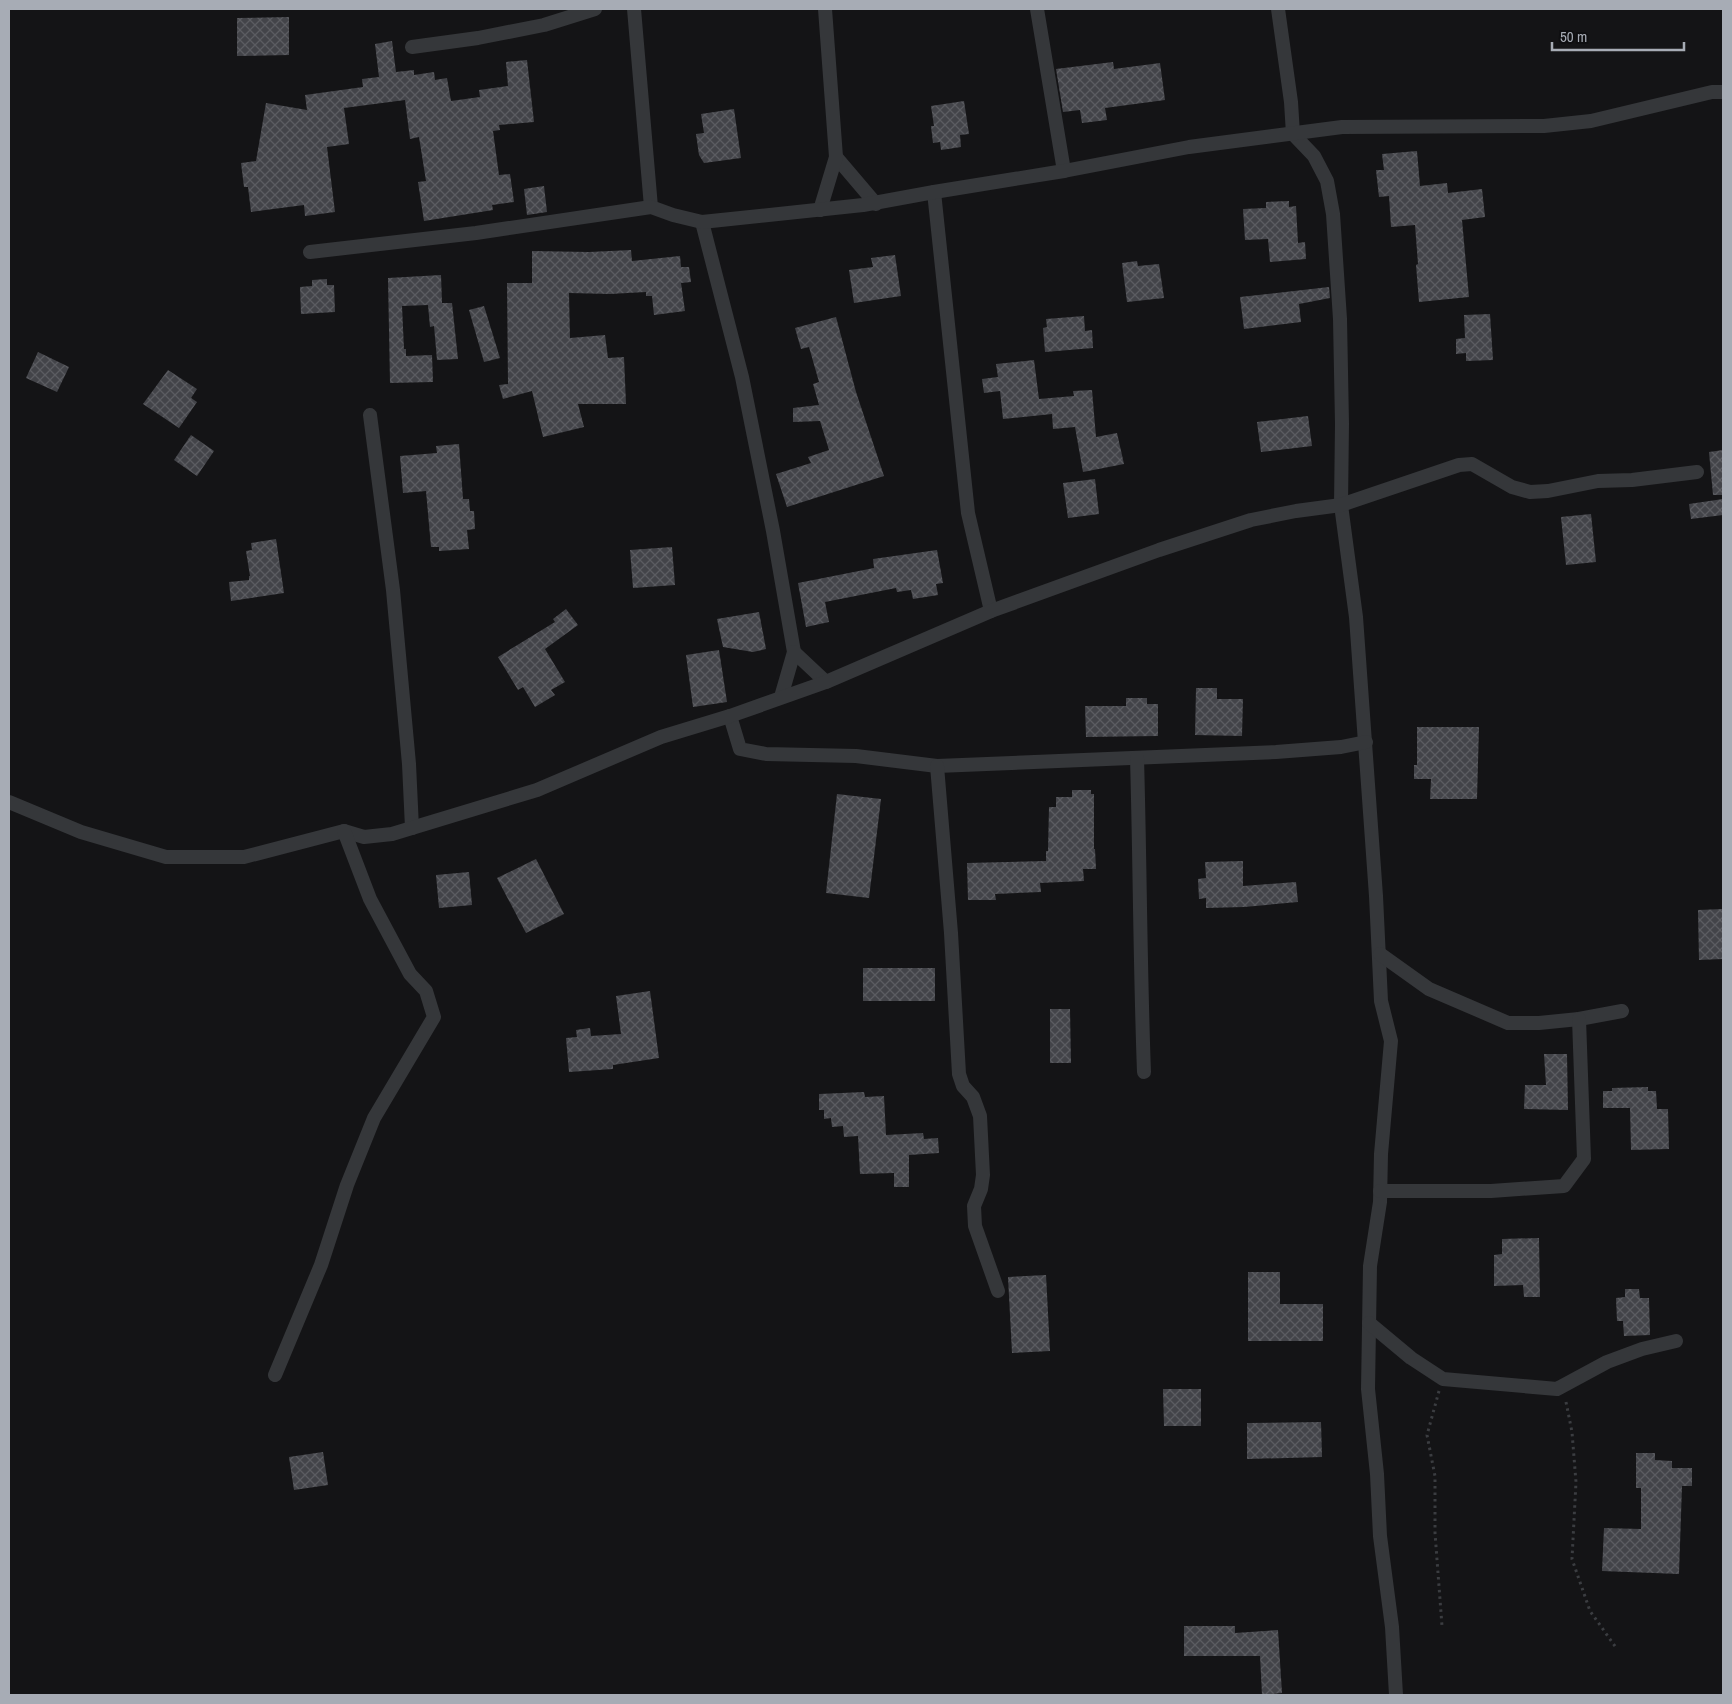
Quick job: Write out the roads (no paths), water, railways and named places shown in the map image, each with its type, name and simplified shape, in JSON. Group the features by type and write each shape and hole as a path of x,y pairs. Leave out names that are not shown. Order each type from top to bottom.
{"street":[{"path":"412,47 478,38 544,25 595,9"},
{"path":"634,9 652,207"},
{"path":"820,210 836,157 825,9"},
{"path":"1037,9 1064,171"},
{"path":"1278,9 1291,102 1293,134 1314,156 1327,181 1333,214 1340,319 1342,505 1356,616 1366,742 1380,954 1381,1001 1391,1041 1386,1089 1380,1202 1370,1266 1368,1388 1377,1474 1380,1536 1392,1627 1396,1695"},
{"path":"310,252 476,233 652,207 673,215 702,222 876,204 1189,147 1342,127 1544,126 1591,121 1712,92 1723,92"},
{"path":"836,157 876,204"},
{"path":"934,192 968,513 992,611"},
{"path":"702,222 742,377 773,531 794,652 781,697"},
{"path":"370,415 393,590 409,764 412,828"},
{"path":"9,802 82,832 166,856 244,856 344,831 364,836 392,834 537,790 661,736 730,716 826,682 992,611 1159,550 1251,520 1296,511 1342,505 1458,465 1472,464 1512,487 1530,492 1548,491 1598,481 1632,480 1697,472"},
{"path":"794,652 826,682"},
{"path":"730,716 740,750 766,754 856,756 937,766 1341,747 1366,742"},
{"path":"1137,758 1140,854 1140,974 1144,1072"},
{"path":"937,766 951,933 958,1074 963,1086 973,1096 980,1116 982,1140 982,1189 974,1206 975,1226 998,1291"},
{"path":"275,1375 321,1265 347,1185 374,1118 434,1016 426,991 410,974 370,899 344,831"},
{"path":"1380,954 1428,989 1508,1023 1578,1020 1622,1011"},
{"path":"1380,1191 1491,1191 1564,1186 1584,1159 1578,1020"},
{"path":"1368,1323 1411,1358 1443,1379 1557,1389 1607,1362 1642,1349 1676,1341"}]}
